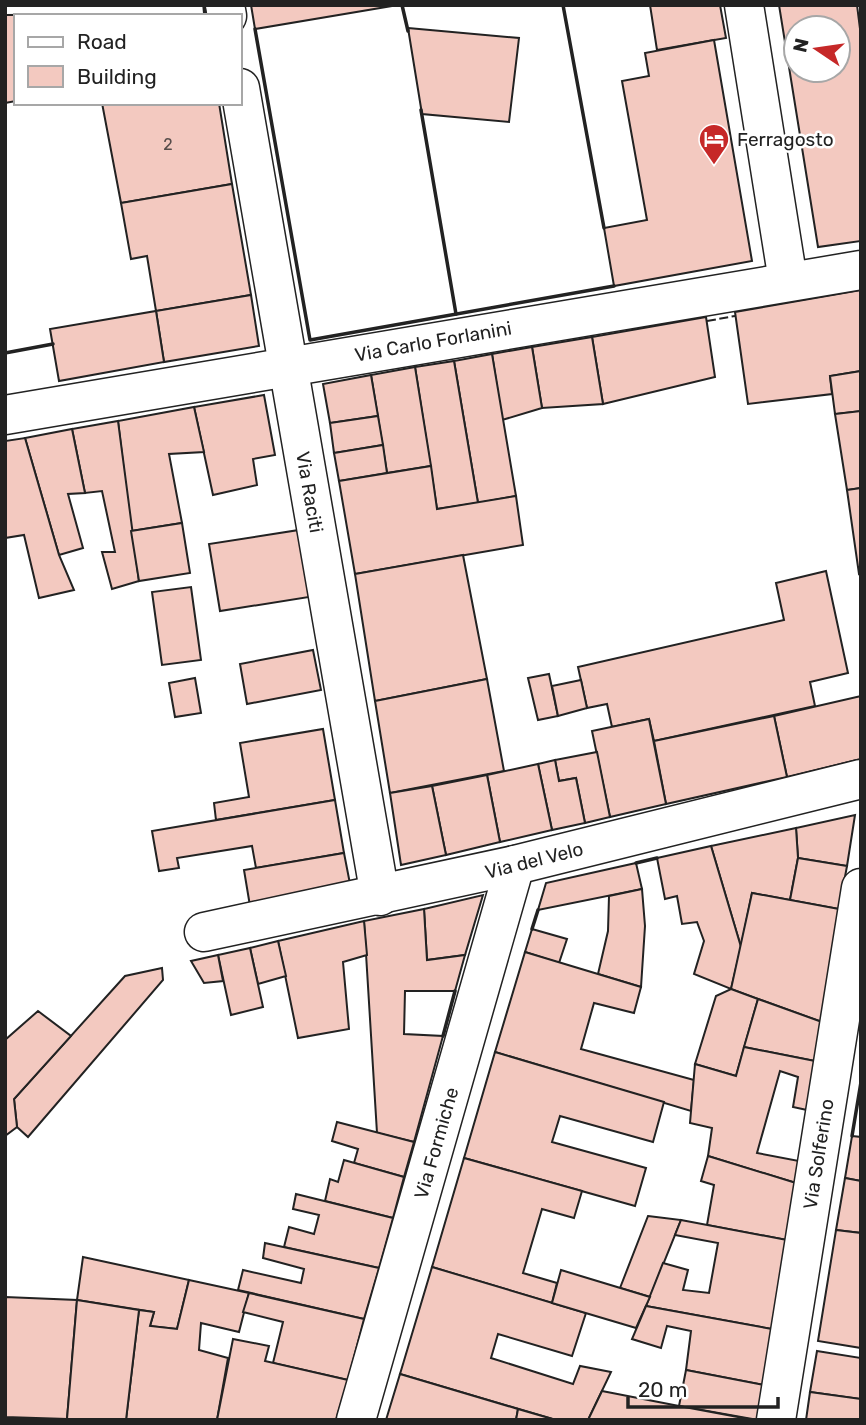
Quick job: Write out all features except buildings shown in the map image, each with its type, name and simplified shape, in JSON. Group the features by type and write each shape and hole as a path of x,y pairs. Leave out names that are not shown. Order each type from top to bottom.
{"street":[{"path":"744,5 788,281"},
{"name":"Via Raciti","path":"242,100 380,896"},
{"name":"Via Carlo Forlanini","path":"5,415 861,270"},
{"name":"Via del Velo","path":"204,932 515,865 861,779"},
{"name":"Via Formiche","path":"356,1420 515,865"},
{"name":"Via Solferino","path":"776,1420 861,888"}],"fence":[{"path":"707,321 735,316"}],"wall":[{"path":"204,5 205,14"},
{"path":"402,5 408,31"},
{"path":"563,5 604,228"},
{"path":"255,29 310,340 614,286"},
{"path":"421,110 456,314"},
{"path":"5,353 53,344"},
{"path":"636,863 657,858"},
{"path":"532,929 538,910"},
{"path":"443,1036 455,991"},
{"path":"852,1136 861,1082"}],"place":[{"name":"Ferragosto","path":"714,166"}]}
